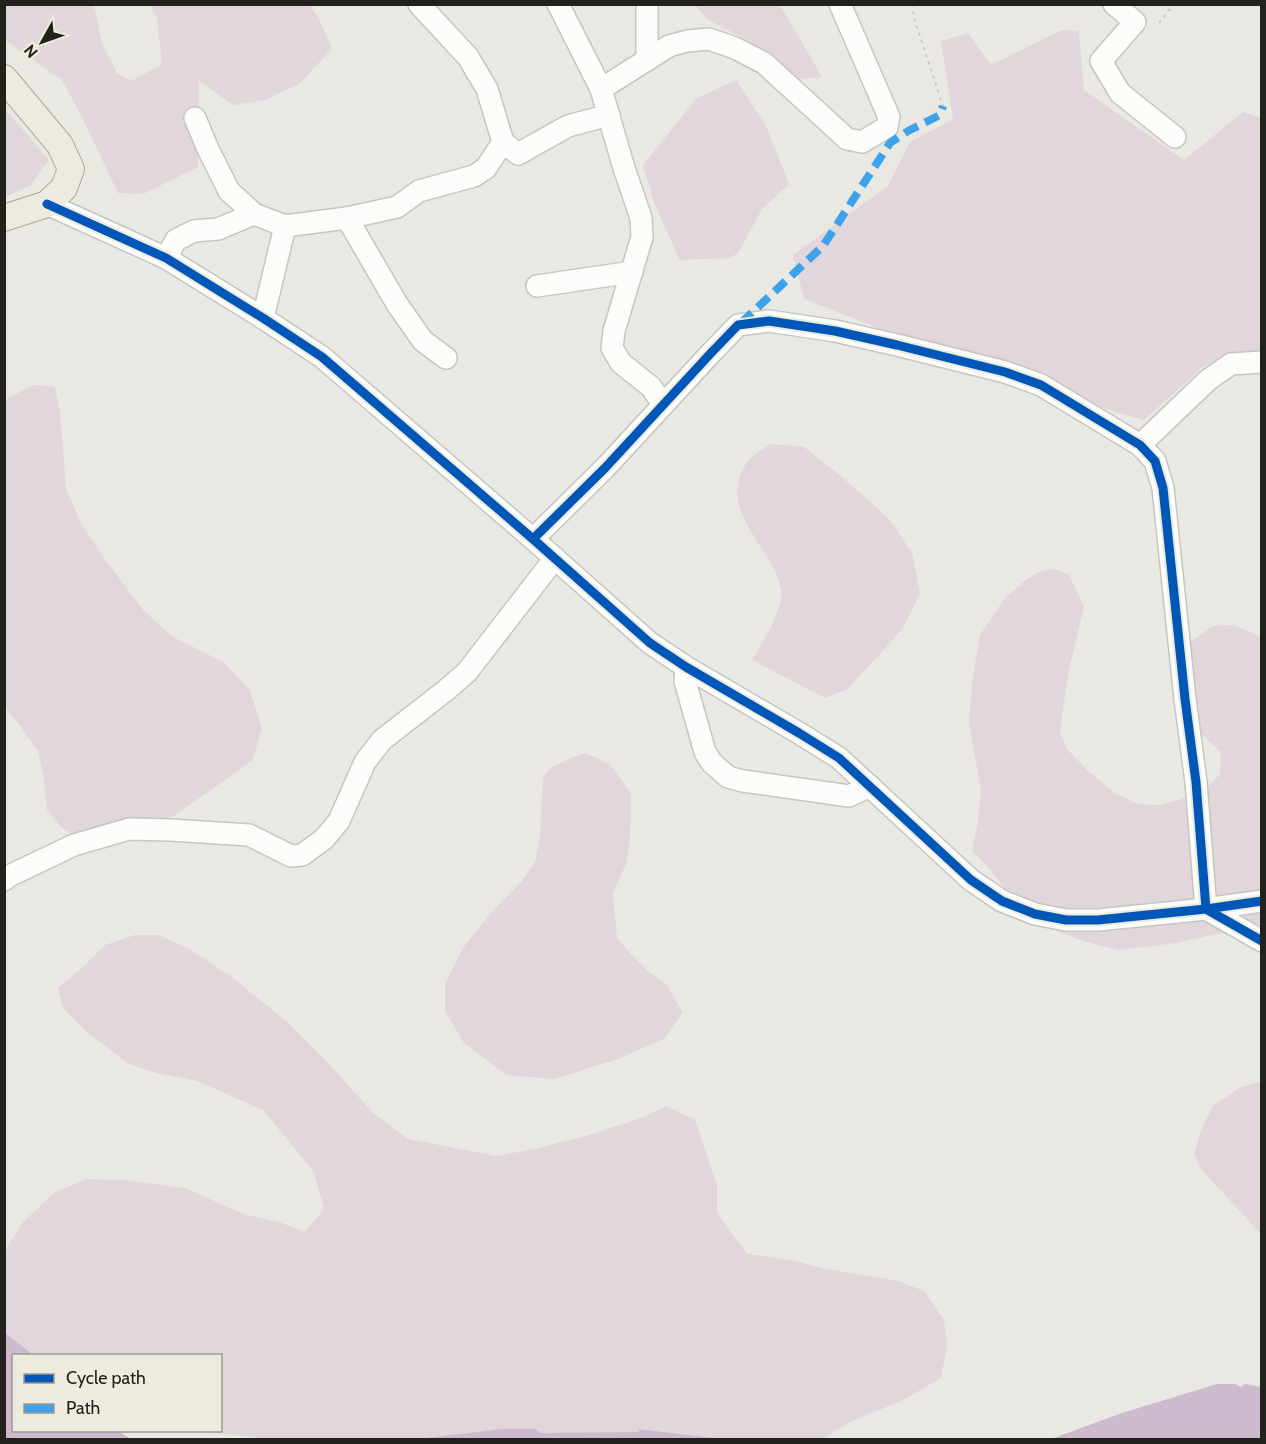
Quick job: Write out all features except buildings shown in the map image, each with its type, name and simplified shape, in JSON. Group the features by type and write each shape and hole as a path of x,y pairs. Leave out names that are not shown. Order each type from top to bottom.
{"main road":[{"path":"4,78 60,145 71,169 64,188 46,204 4,218"}],"street":[{"path":"419,4 468,57 487,89 503,142 518,154 568,126 609,115"},
{"path":"558,4 601,89 622,165 641,218 642,237 614,331 612,348 621,363 651,387 663,404"},
{"path":"647,4 647,60"},
{"path":"601,89 669,46 687,41 709,39 735,48 764,63 848,139 862,142 886,127 889,117 840,4"},
{"path":"1114,4 1135,22 1101,61 1120,93 1175,137"},
{"path":"195,118 230,191 254,214 285,226 347,218 397,207 419,191 474,176 486,168 503,142"},
{"path":"46,204 166,258 322,357 650,643 839,758 971,880 1002,901 1035,914 1066,920 1098,920 1262,901"},
{"path":"166,258 176,240 194,231 218,229 254,214"},
{"path":"347,218 398,304 423,341 446,358"},
{"path":"263,318 285,226"},
{"path":"537,286 632,272"},
{"path":"533,539 604,468 738,325 769,321 835,331 1005,372 1041,385 1140,445 1155,461 1163,488 1196,783 1206,909"},
{"path":"1140,445 1208,380 1231,364 1262,362"},
{"path":"4,880 74,845 129,829 249,835 291,856 302,855 324,839 339,821 365,762 382,740 467,672 555,558"},
{"path":"686,667 685,681 705,752 712,764 728,777 849,796 870,786"},
{"path":"1206,909 1262,941"}],"path":[{"path":"915,4 913,15 943,106"},
{"path":"1159,23 1174,4"}],"shaded area":[{"path":"309,4 319,19 332,49 299,84 265,100 233,105 198,80 200,131 198,167 143,194 118,193 62,80 5,40 5,5 94,5 102,44 117,73 131,81 162,64 157,18 150,5"},
{"path":"695,5 780,5 822,77 796,79 751,42 708,20"},
{"path":"1062,30 1079,31 1084,90 1184,160 1243,112 1261,118 1261,353 1239,354 1204,366 1144,420 1035,389 804,299 793,255 888,186 910,142 953,119 941,41 968,33 991,65"},
{"path":"736,80 766,126 789,184 762,209 738,253 730,258 680,260 655,205 643,165 697,98"},
{"path":"4,108 49,160 30,186 5,197"},
{"path":"33,385 55,387 60,413 66,489 81,523 143,610 173,637 223,662 250,690 262,729 252,761 175,815 138,835 83,838 62,828 47,810 38,751 5,708 5,400"},
{"path":"771,444 804,447 890,520 912,553 920,593 903,628 846,690 825,698 752,660 776,615 780,605 781,589 777,575 746,522 737,495 745,465 754,455"},
{"path":"1055,569 1069,575 1084,607 1068,674 1060,731 1066,748 1088,771 1115,793 1138,804 1160,805 1194,796 1207,788 1220,774 1221,752 1199,732 1178,707 1171,683 1173,667 1183,651 1192,641 1213,626 1234,625 1261,637 1261,924 1176,943 1118,950 1083,941 1047,927 1007,891 972,851 981,791 969,721 980,635 1005,598 1039,572"},
{"path":"586,753 609,764 631,794 630,838 626,864 613,893 617,938 648,971 667,985 683,1013 664,1039 618,1059 554,1079 506,1075 464,1043 445,1011 445,984 463,948 490,914 522,881 535,862 540,836 543,778 550,768"},
{"path":"135,935 159,935 189,949 233,978 286,1021 373,1113 408,1139 496,1156 589,1135 644,1117 666,1106 695,1120 717,1185 717,1213 747,1254 898,1281 924,1291 944,1320 947,1345 941,1378 903,1400 848,1423 823,1439 267,1439 208,1432 222,1432 222,1354 22,1354 5,1339 4,1252 23,1222 54,1193 87,1179 123,1180 185,1188 246,1215 279,1222 305,1232 324,1209 314,1172 263,1110 197,1081 156,1073 127,1063 86,1031 63,1008 58,988 105,945"},
{"path":"1262,1082 1261,1234 1200,1168 1194,1154 1202,1128 1213,1106 1241,1087"},
{"path":"4,1332 32,1354 12,1354 12,1432 120,1432 131,1439 5,1439"},
{"path":"1217,1384 1235,1384 1241,1387 1245,1384 1261,1387 1261,1439 1051,1439 1122,1413"},
{"path":"502,1429 535,1429 541,1433 639,1432 638,1429 721,1439 417,1439"}],"marked path":[{"path":"741,323 823,246 890,143 940,115 943,106"}],"cycle path":[{"path":"47,204 166,258 322,357 650,643 839,758 971,880 1002,901 1035,914 1066,920 1098,920 1262,901"},
{"path":"533,539 605,468 738,325 769,321 835,331 1005,372 1041,385 1140,445 1155,461 1163,488 1196,782 1206,909 1262,941"}]}
